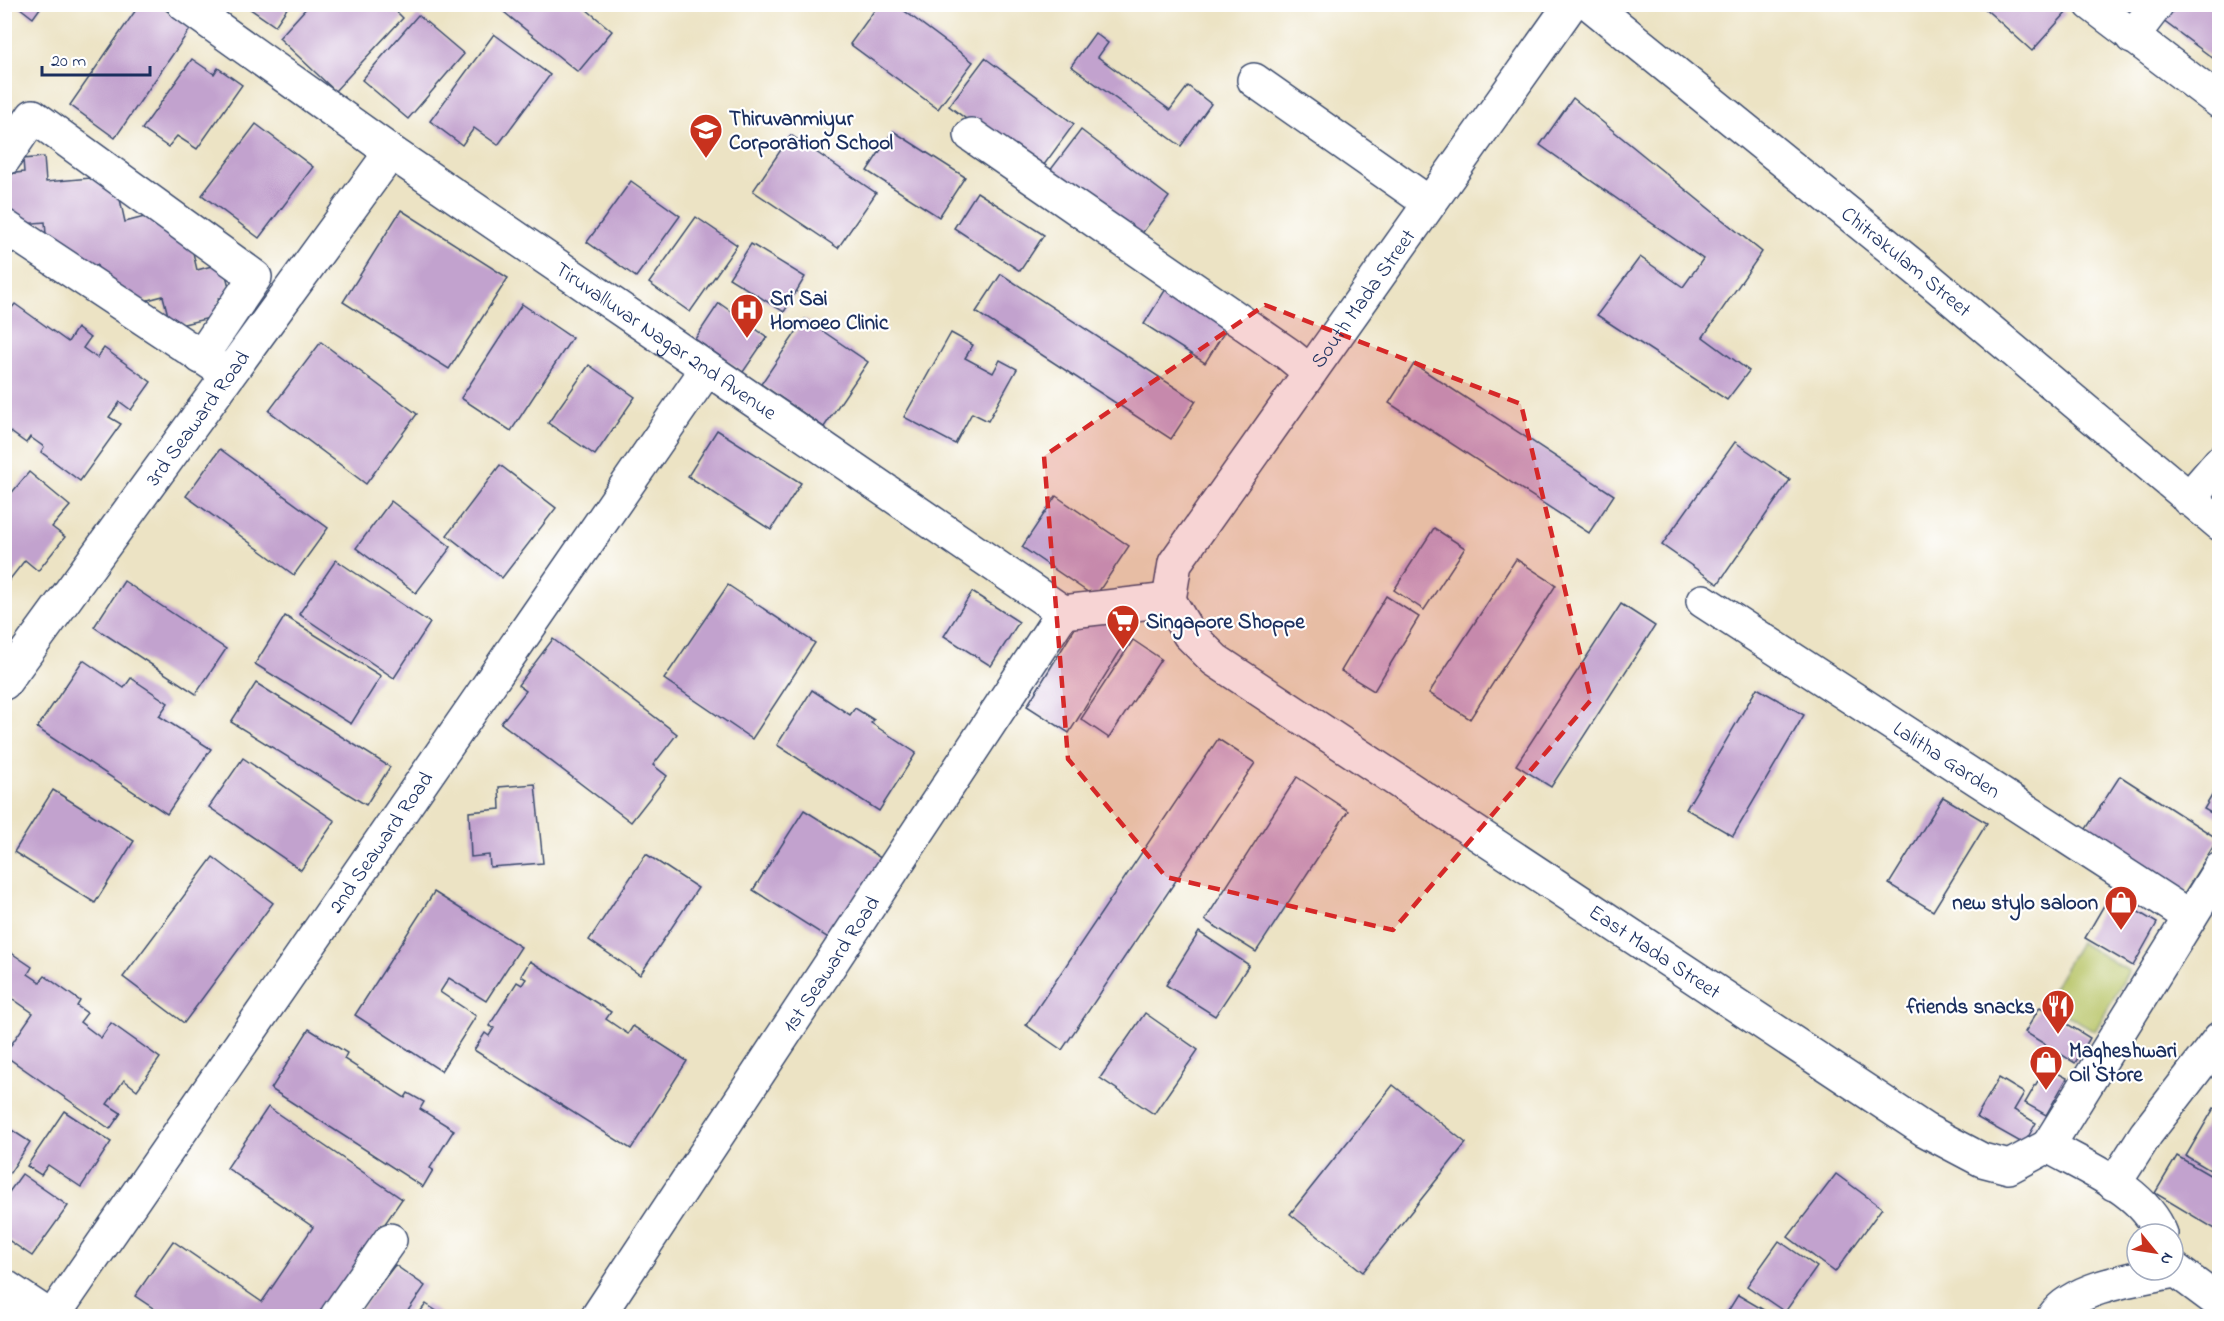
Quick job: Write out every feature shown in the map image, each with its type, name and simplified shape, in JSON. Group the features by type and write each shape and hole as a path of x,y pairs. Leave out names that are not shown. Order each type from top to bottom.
{"street":[{"name":"Tiruvalluvar Nagar 2nd Avenue","path":"184,4 391,152 1063,612"},
{"name":"South Mada Street","path":"1169,600 1176,563 1571,4"},
{"name":"Chitrakulam Street","path":"1590,4 1918,270 2220,524"},
{"path":"2091,4 2220,102"},
{"path":"2132,37 2157,4"},
{"path":"1254,80 1429,203"},
{"path":"4,159 33,116 255,277 201,357"},
{"path":"971,135 1288,354 1310,372"},
{"name":"3rd Seaward Road","path":"4,683 391,152"},
{"path":"4,226 228,375"},
{"name":"2nd Seaward Road","path":"51,1317 707,369"},
{"path":"2188,499 2220,462"},
{"path":"1063,612 1169,600"},
{"name":"East Mada Street","path":"1169,600 1189,634 1215,660 1925,1130 1982,1160 2009,1167 2048,1146"},
{"name":"Lalitha Garden","path":"1703,601 2190,917"},
{"name":"1st Seaward Road","path":"598,1317 1063,612"},
{"path":"2154,1222 2144,1206 2114,1184 2048,1146 2220,869"},
{"path":"2114,1184 2146,1134 2220,1038"},
{"path":"337,1317 390,1240"},
{"path":"2185,1278 2220,1303"},
{"path":"2054,1317 2059,1309 2088,1292 2127,1282"},
{"path":"4,1286 51,1317"}],"highlighted area":[{"path":"1265,305 1521,404 1591,700 1393,930 1166,877 1068,759 1044,456"}],"green space":[{"path":"2080,942 2129,971 2095,1031 2045,1002"}],"building":[{"path":"15,4 43,4 33,18"},
{"path":"140,4 157,4 191,28 115,138 70,105"},
{"path":"243,4 290,4 275,26"},
{"path":"310,4 389,4 403,18 335,91 279,38"},
{"path":"494,4 580,4 612,31 578,72"},
{"path":"879,4 895,4 973,62 938,109 850,44"},
{"path":"2167,4 2220,4 2220,52 2214,59 2158,17"},
{"path":"1981,5 2056,5 2066,13 2032,51"},
{"path":"418,15 464,54 408,119 362,80"},
{"path":"1095,33 1108,43 1098,57 1170,110 1188,86 1211,104 1181,146 1071,66"},
{"path":"494,34 550,75 498,145 474,128 462,145 430,121"},
{"path":"985,58 1074,124 1038,173 949,106"},
{"path":"192,59 214,74 218,68 242,85 197,149 177,136 168,147 142,129"},
{"path":"1573,98 1762,252 1703,337 1749,371 1727,400 1597,315 1640,257 1683,287 1703,259 1540,145"},
{"path":"256,124 313,167 259,238 202,195"},
{"path":"1081,130 1169,197 1138,239 1049,172"},
{"path":"893,131 965,177 939,217 867,171"},
{"path":"791,135 876,193 838,248 753,191"},
{"path":"44,157 46,182 91,178 116,181 125,222 156,214 188,231 197,270 223,263 231,295 218,298 222,315 171,327 163,296 125,306 102,285 97,265 81,269 47,246 45,222 11,225 8,174 24,172 23,159"},
{"path":"631,181 680,216 636,277 587,242"},
{"path":"977,192 1044,235 1020,271 954,228"},
{"path":"401,210 508,278 449,369 343,302"},
{"path":"696,217 737,245 690,312 649,283"},
{"path":"751,244 805,277 784,312 729,278"},
{"path":"1001,274 1196,401 1171,439 976,312"},
{"path":"1169,284 1230,323 1205,363 1144,324"},
{"path":"719,303 767,337 743,372 695,339"},
{"path":"15,304 68,342 77,328 90,338 83,348 97,358 104,348 151,382 131,410 120,402 109,417 121,424 80,481 41,452 44,447 30,437 26,443 4,427 4,318"},
{"path":"522,304 572,338 511,431 461,398"},
{"path":"805,319 868,362 824,427 761,384"},
{"path":"951,333 973,345 965,358 993,373 1000,360 1017,369 988,421 972,413 955,444 904,417"},
{"path":"321,342 417,414 366,484 269,411"},
{"path":"1414,364 1614,495 1589,533 1389,403"},
{"path":"589,365 635,397 595,455 548,423"},
{"path":"717,430 801,483 771,530 688,476"},
{"path":"1735,442 1790,480 1718,584 1662,545"},
{"path":"220,449 328,528 294,575 186,496"},
{"path":"500,465 556,508 502,578 447,535"},
{"path":"29,472 70,506 52,527 65,537 38,571 25,560 7,583 4,581 4,502"},
{"path":"1056,496 1129,546 1095,597 1022,547"},
{"path":"391,501 451,547 416,593 356,548"},
{"path":"1434,528 1465,548 1424,610 1394,590"},
{"path":"1516,559 1556,585 1470,719 1429,693"},
{"path":"336,560 430,623 394,678 299,614"},
{"path":"124,581 226,649 196,694 94,627"},
{"path":"728,585 815,643 752,739 664,679"},
{"path":"972,592 1019,622 991,666 944,636"},
{"path":"1386,596 1419,617 1374,691 1341,671"},
{"path":"1621,604 1655,626 1551,787 1516,765"},
{"path":"285,616 381,676 351,724 255,664"},
{"path":"1109,616 1133,631 1069,733 1027,706 1080,620"},
{"path":"553,639 677,734 653,765 667,776 631,822 501,723 526,691 518,685"},
{"path":"1133,640 1161,659 1109,738 1081,719"},
{"path":"83,660 124,688 131,678 168,703 159,716 211,749 167,814 37,728"},
{"path":"256,683 390,767 366,805 231,722"},
{"path":"1757,688 1804,715 1733,836 1686,809"},
{"path":"812,690 850,715 855,708 874,720 871,723 916,753 879,811 777,745"},
{"path":"1218,739 1255,763 1062,1050 1026,1025"},
{"path":"243,758 335,821 301,870 209,807"},
{"path":"2120,776 2218,839 2183,895 2084,832"},
{"path":"1297,777 1348,811 1256,952 1205,920"},
{"path":"2220,782 2220,818 2204,809"},
{"path":"535,784 543,863 490,867 489,855 471,857 469,812 500,809 499,787"},
{"path":"53,790 134,841 95,903 14,852"},
{"path":"1943,797 1987,823 1933,911 1889,884"},
{"path":"804,810 884,860 833,941 753,890"},
{"path":"646,854 698,888 640,975 589,940"},
{"path":"213,857 273,903 184,1023 123,977"},
{"path":"434,892 521,947 486,1001 449,978 440,992 476,1016 441,1071 355,1015"},
{"name":"new stylo saloon","path":"2110,895 2157,923 2133,966 2085,938"},
{"path":"1199,932 1249,965 1215,1016 1166,985"},
{"path":"4,948 32,967 28,974 40,982 45,976 80,1001 77,1006 87,1013 80,1022 101,1038 111,1023 160,1058 137,1090 124,1080 107,1104 121,1113 110,1129 4,1055 33,1013 10,997 4,1005"},
{"path":"530,961 611,1012 606,1019 628,1034 633,1026 687,1061 631,1149 474,1050 485,1033 489,1036 494,1028 489,1026 517,982 522,985 526,979 521,976"},
{"name":"friends snacks","path":"2040,1007 2090,1038 2075,1063 2025,1032"},
{"path":"1145,1013 1198,1050 1154,1114 1100,1078"},
{"path":"309,1029 347,1053 344,1059 405,1098 408,1093 424,1102 420,1109 454,1130 430,1168 433,1170 423,1187 271,1089"},
{"name":"Magheshwari Oil Store","path":"2046,1067 2067,1078 2046,1115 2025,1103"},
{"path":"1999,1078 2024,1093 2014,1110 2036,1123 2024,1144 1976,1117"},
{"path":"1393,1085 1466,1143 1363,1272 1290,1214"},
{"path":"268,1107 402,1199 321,1316 165,1316 135,1296 173,1241 262,1302 313,1227 227,1168"},
{"path":"2214,1108 2220,1111 2220,1176 2186,1156"},
{"path":"64,1111 111,1142 81,1187 48,1165 41,1175 27,1166"},
{"path":"4,1125 30,1142 4,1182"},
{"path":"2177,1156 2220,1181 2220,1232 2155,1193"},
{"path":"22,1174 68,1206 32,1256 4,1237 4,1199"},
{"path":"1836,1174 1882,1208 1835,1272 1788,1237"},
{"path":"1779,1241 1817,1267 1785,1312 1747,1286"},
{"path":"395,1265 425,1286 407,1312 413,1316 356,1316"},
{"path":"1738,1295 1774,1316 1725,1316"},
{"path":"426,1304 444,1316 417,1316"}],"place":[{"name":"Thiruvanmiyur Corporation School","path":"706,159"},
{"name":"Sri Sai Homoeo Clinic","path":"747,339"},
{"name":"Singapore Shoppe","path":"1123,650"},
{"name":"new stylo saloon","path":"2121,931"},
{"name":"friends snacks","path":"2058,1035"},
{"name":"Magheshwari Oil Store","path":"2046,1091"}]}
